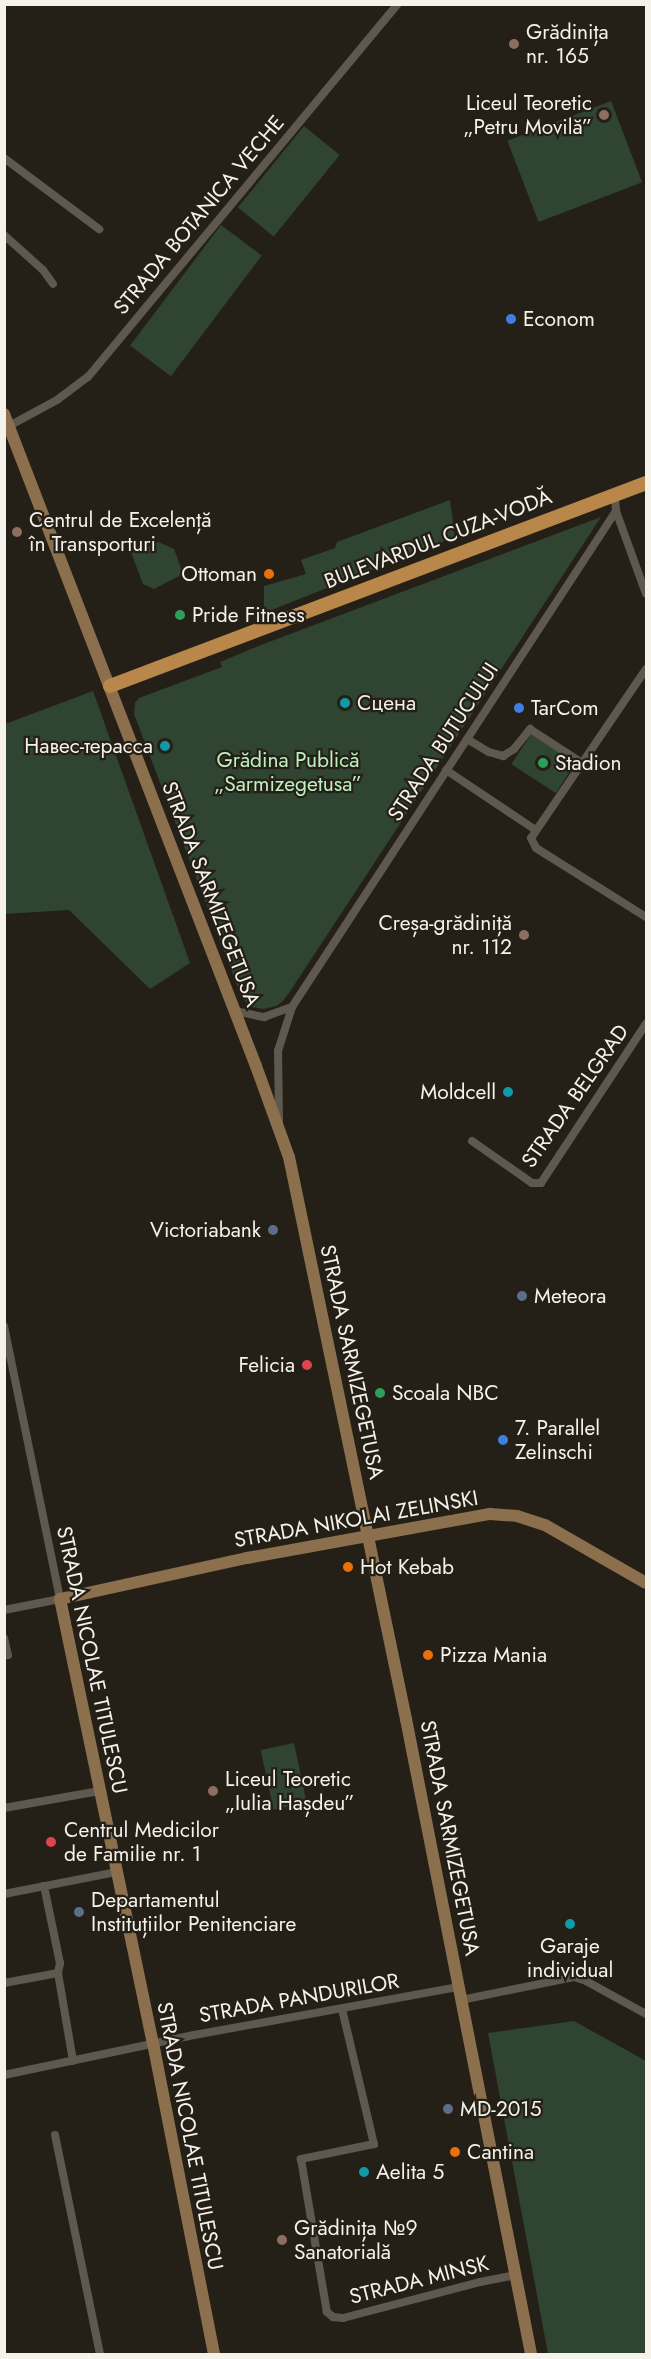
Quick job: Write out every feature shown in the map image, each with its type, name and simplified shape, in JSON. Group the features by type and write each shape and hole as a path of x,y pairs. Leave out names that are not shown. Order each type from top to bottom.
{"main road":[{"name":"STRADA SARMIZEGETUSA","path":"4,414 279,1126 291,1167 459,1987 531,2355"},
{"name":"BULEVARDUL CUZA-VODĂ","path":"110,686 646,483"},
{"name":"STRADA NIKOLAI ZELINSKI","path":"60,1599 247,1558 490,1514 517,1516 545,1525 646,1582"},
{"name":"STRADA NICOLAE TITULESCU","path":"60,1599 153,2044 214,2355"}],"street":[{"name":"STRADA BOTANICA VECHE","path":"9,426 41,409 88,377 398,4"},
{"path":"4,158 99,229"},
{"path":"4,235 42,270 53,284"},
{"path":"615,495 616,511 646,594"},
{"name":"STRADA BUTUCULUI","path":"279,1126 278,1051 292,1007 616,511"},
{"path":"646,669 534,829 531,841 536,848 646,917"},
{"path":"467,739 489,753 503,756 513,749 530,729 582,763"},
{"path":"446,770 534,829"},
{"path":"235,1011 264,1017 292,1007"},
{"name":"STRADA BELGRAD","path":"472,1141 532,1183 541,1184 646,1024"},
{"name":"STRADA NICOLAE TITULESCU","path":"4,1326 60,1599"},
{"path":"4,1610 60,1599"},
{"path":"4,1638 6,1656"},
{"path":"4,1808 99,1791"},
{"path":"4,1894 116,1872"},
{"path":"44,1886 60,1963 58,1973 73,2061"},
{"path":"4,1983 58,1973"},
{"path":"461,2000 574,1977 586,1981 646,2014"},
{"name":"STRADA PANDURILOR","path":"4,2075 153,2044 459,1987"},
{"name":"STRADA MINSK","path":"342,2008 374,2144 301,2159 327,2312 331,2316 343,2318 515,2275"},
{"path":"55,2135 100,2355"}],"green space":[{"path":"611,101 642,182 539,222 507,141"},
{"path":"304,126 340,155 274,237 238,208"},
{"path":"221,225 262,256 171,376 130,346"},
{"path":"450,500 455,537 264,613 264,586 306,574 301,560 335,548 337,542"},
{"name":"Grădina Publică „Sarmizegetusa”","path":"601,517 291,990 276,1006 264,1009 251,1007 241,996 134,714 135,703 139,698 222,667 220,662 261,645"},
{"path":"158,542 174,549 183,574 154,589 143,584 131,552"},
{"path":"93,691 190,963 150,989 69,910 5,914 5,724"},
{"name":"Stadion","path":"531,734 575,763 556,793 511,764"},
{"path":"294,1743 307,1803 273,1810 261,1750"},
{"path":"574,2021 646,2061 646,2354 548,2354 488,2033"}],"place":[{"name":"Grădinița nr. 165","path":"514,44"},
{"name":"Liceul Teoretic „Petru Movilă”","path":"604,115"},
{"name":"Econom","path":"511,319"},
{"name":"Centrul de Excelență în Transporturi","path":"17,532"},
{"name":"Ottoman","path":"269,574"},
{"name":"Pride Fitness","path":"180,615"},
{"name":"Сцена","path":"345,703"},
{"name":"TarCom","path":"519,708"},
{"name":"Навес-терасса","path":"165,746"},
{"name":"Stadion","path":"543,763"},
{"name":"Creșa-grădiniță nr. 112","path":"524,935"},
{"name":"Moldcell","path":"508,1092"},
{"name":"Victoriabank","path":"273,1230"},
{"name":"Meteora","path":"522,1296"},
{"name":"Felicia","path":"307,1365"},
{"name":"Scoala NBC","path":"380,1393"},
{"name":"7. Parallel Zelinschi","path":"503,1440"},
{"name":"Hot Kebab","path":"348,1567"},
{"name":"Pizza Mania","path":"428,1655"},
{"name":"Liceul Teoretic „Iulia Hașdeu”","path":"213,1791"},
{"name":"Centrul Medicilor de Familie nr. 1","path":"51,1842"},
{"name":"Departamentul Instituțiilor Penitenciare","path":"79,1912"},
{"name":"Garaje individual","path":"570,1924"},
{"name":"MD-2015","path":"448,2109"},
{"name":"Cantina","path":"455,2152"},
{"name":"Aelita 5","path":"364,2172"},
{"name":"Grădinița №9 Sanatorială","path":"282,2240"}]}
